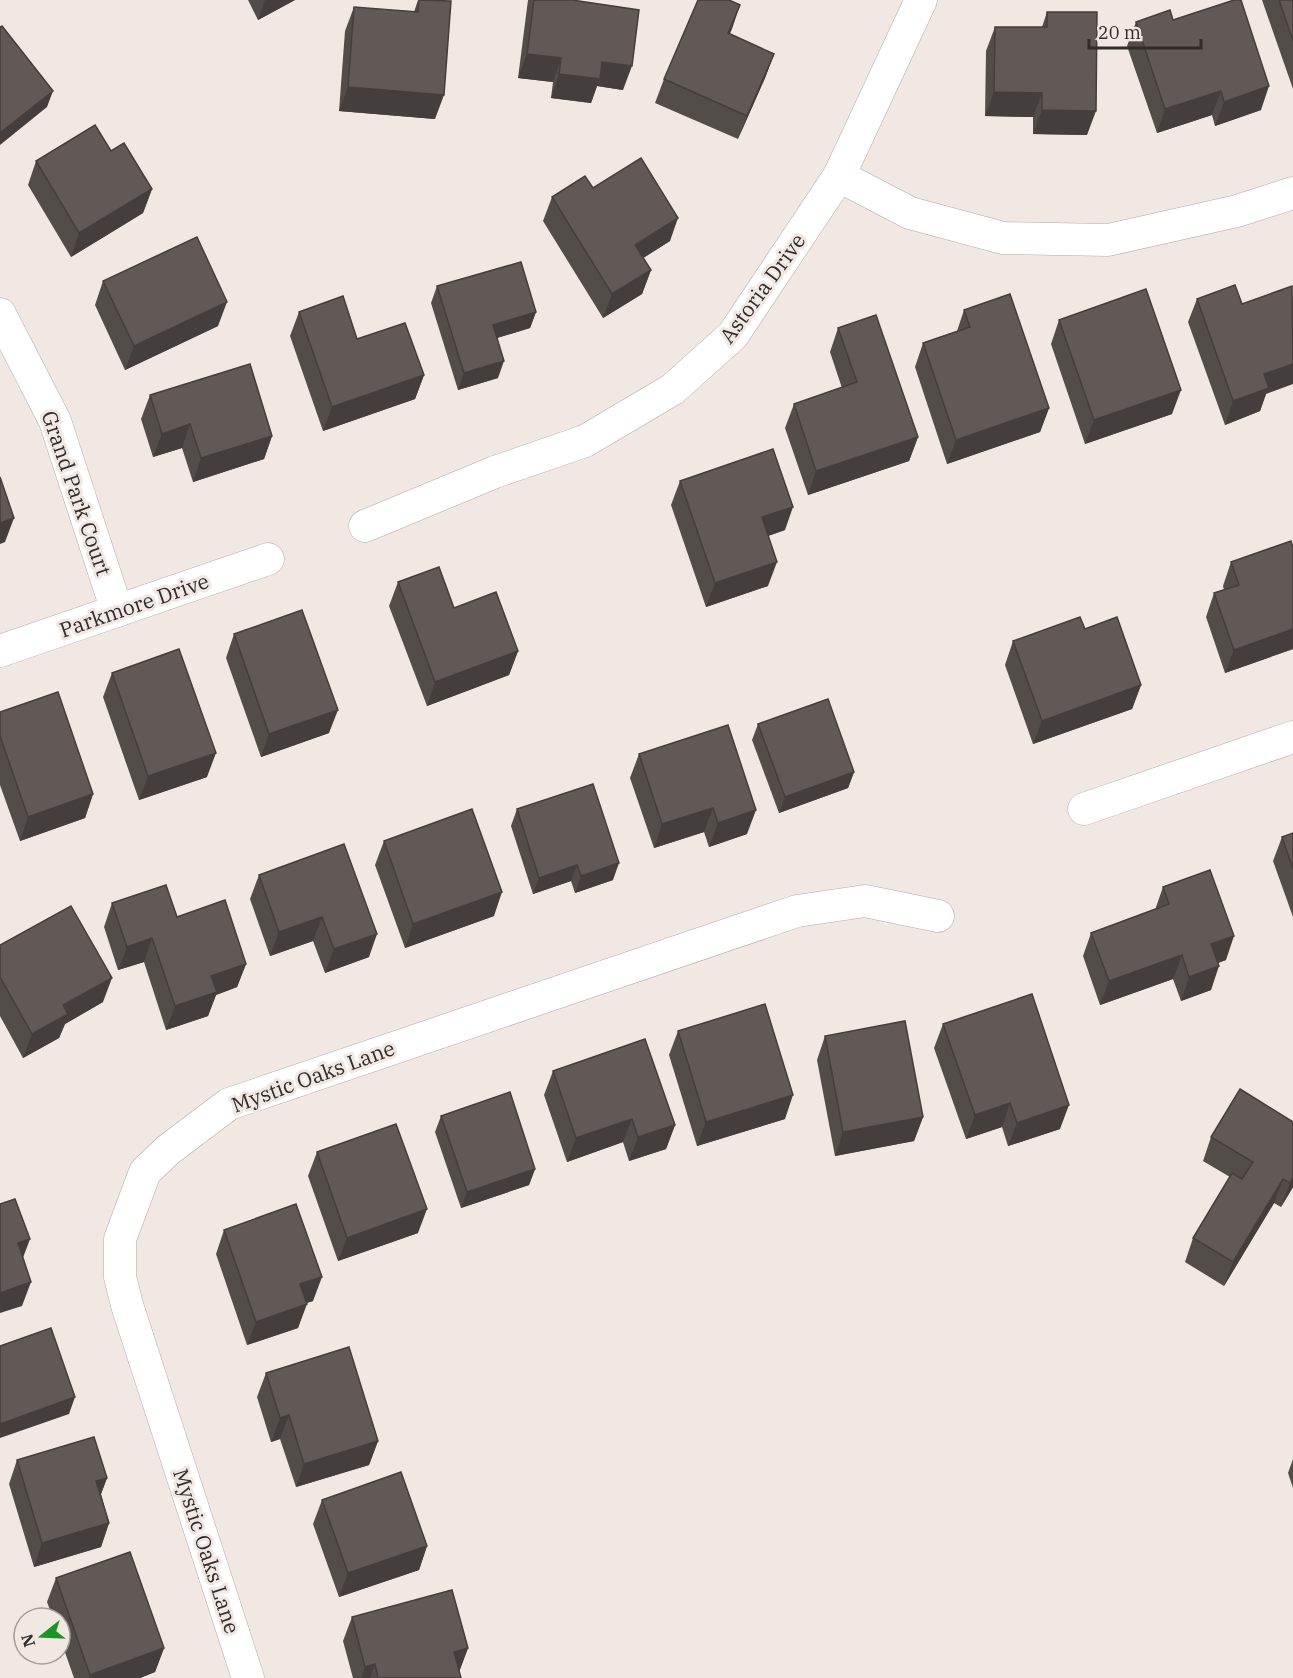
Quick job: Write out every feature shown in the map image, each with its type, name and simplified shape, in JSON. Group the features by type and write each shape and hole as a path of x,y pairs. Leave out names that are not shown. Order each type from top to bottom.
{"street":[{"name":"Astoria Drive","path":"365,526 495,472 585,441 674,389 733,335 839,176 914,2"},
{"path":"839,176 910,213 1003,238 1108,240 1237,212 1293,193"},
{"name":"Grand Park Court","path":"0,314 55,421 117,611"},
{"name":"Parkmore Drive","path":"0,651 268,559"},
{"path":"1084,809 1293,737"},
{"name":"Mystic Oaks Lane","path":"248,1678 127,1305 120,1277 120,1239 145,1172 168,1150 229,1104 797,910 865,900 938,916"}],"building":[{"path":"419,0 451,1 444,95 348,87 354,7 418,12"},
{"path":"534,0 572,0 639,10 632,66 602,62 600,79 559,74 561,58 527,54"},
{"path":"698,0 729,0 740,5 728,33 774,54 747,116 664,79"},
{"path":"1234,0 1241,0 1269,86 1224,102 1221,91 1165,109 1136,22 1170,10 1173,20"},
{"path":"1279,0 1293,0 1293,41"},
{"path":"1047,12 1097,12 1096,111 1042,110 1042,93 994,92 995,27 1047,27"},
{"path":"2,26 53,91 0,133 0,27"},
{"path":"95,125 111,151 124,143 152,189 79,233 36,161"},
{"path":"641,158 678,218 635,245 651,270 612,294 552,197 585,176 593,188"},
{"path":"197,237 227,302 134,346 103,281"},
{"path":"521,262 536,312 493,325 504,361 464,373 437,286"},
{"path":"1235,285 1242,304 1292,286 1293,364 1264,374 1269,388 1233,401 1197,299"},
{"path":"1146,289 1181,390 1094,420 1059,320"},
{"path":"1010,294 1049,408 956,440 923,343 970,327 964,310"},
{"path":"343,296 357,339 405,323 424,375 332,407 299,312"},
{"path":"876,315 918,437 816,471 794,404 857,382 838,328"},
{"path":"250,364 272,436 201,458 190,424 162,434 150,395"},
{"path":"773,449 793,507 762,517 777,562 715,583 680,481"},
{"path":"0,477 14,518 0,523"},
{"path":"1291,541 1293,548 1293,629 1234,650 1214,593 1239,585 1231,562"},
{"path":"439,567 454,608 496,592 518,651 435,682 398,582"},
{"path":"302,610 338,710 269,734 234,634"},
{"path":"1080,617 1085,629 1117,617 1141,685 1042,721 1013,641"},
{"path":"179,649 216,753 148,776 112,673"},
{"path":"58,692 93,794 28,817 0,736 0,712"},
{"path":"828,699 854,772 785,797 758,724"},
{"path":"728,725 756,810 718,823 713,808 662,824 639,754"},
{"path":"593,784 619,863 581,876 577,865 539,878 517,809"},
{"path":"472,809 502,892 413,924 384,841"},
{"path":"1293,833 1293,869 1282,837"},
{"path":"344,844 377,934 334,949 322,917 279,932 259,875"},
{"path":"1210,870 1234,936 1211,944 1219,966 1189,977 1182,955 1109,981 1091,933 1169,904 1163,887"},
{"path":"166,885 177,917 225,900 246,964 211,976 217,992 175,1006 152,938 127,947 112,903"},
{"path":"71,906 112,978 63,1005 68,1014 32,1034 0,977 0,945"},
{"path":"1032,994 1069,1105 1017,1123 1010,1103 975,1115 943,1024"},
{"path":"765,1004 793,1095 706,1122 678,1031"},
{"path":"905,1021 923,1117 843,1132 825,1036"},
{"path":"645,1039 675,1125 638,1137 632,1119 576,1138 553,1071"},
{"path":"1240,1089 1293,1122 1293,1177 1290,1183 1283,1179 1233,1262 1193,1238 1232,1173 1242,1179 1253,1162 1211,1137"},
{"path":"510,1092 535,1169 467,1192 441,1116"},
{"path":"396,1124 427,1209 347,1238 317,1152"},
{"path":"15,1199 30,1239 18,1243 31,1282 0,1293 0,1204"},
{"path":"296,1204 322,1277 300,1284 307,1304 256,1322 224,1230"},
{"path":"51,1328 75,1397 0,1424 0,1346"},
{"path":"349,1347 378,1441 304,1464 289,1415 280,1418 266,1373"},
{"path":"94,1437 107,1478 96,1481 109,1523 42,1543 17,1460"},
{"path":"401,1472 427,1546 348,1573 322,1500"},
{"path":"130,1552 164,1648 90,1675 72,1624 72,1606 66,1606 56,1578"},
{"path":"452,1590 468,1648 454,1652 461,1678 378,1678 375,1664 365,1667 352,1617"}]}
